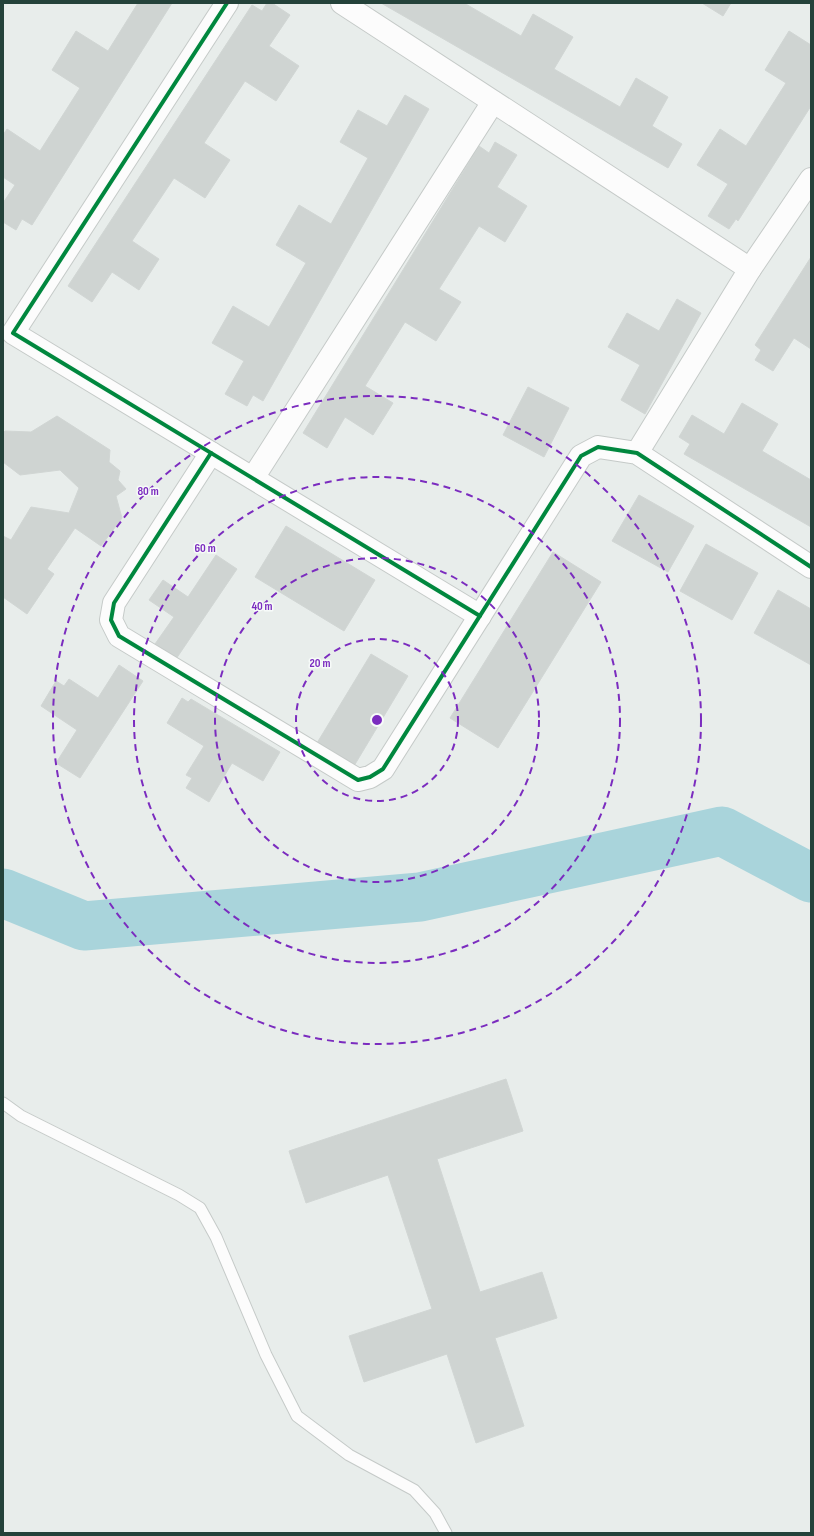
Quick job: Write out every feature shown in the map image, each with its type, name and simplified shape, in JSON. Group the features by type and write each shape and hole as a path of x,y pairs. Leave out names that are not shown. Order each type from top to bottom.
{"street":[{"path":"227,3 13,333 480,616"},
{"path":"342,3 750,269"},
{"path":"252,478 493,102"},
{"path":"637,453 750,269 811,179"},
{"path":"211,453 114,602 111,620 119,636 358,780 370,777 383,769 581,456 598,447 637,453 811,567"}],"lane":[{"path":"3,1103 21,1116 179,1194 200,1208 216,1237 266,1355 297,1416 349,1455 414,1490 435,1513 446,1533"}],"building":[{"path":"138,3 172,3 32,225 22,219 16,230 3,222 3,203 15,185 3,177 3,135 7,129 40,151 80,88 52,70 76,31 108,51"},
{"path":"267,3 272,3 290,15 269,46 299,66 276,101 245,81 204,143 230,160 205,198 174,178 132,241 159,259 139,290 112,272 92,302 68,286 252,5 262,11"},
{"path":"381,3 464,3 521,36 533,14 573,37 554,69 620,107 636,78 668,97 652,126 682,144 668,168"},
{"path":"702,3 731,3 723,16"},
{"path":"789,31 811,45 811,106 738,221 736,219 729,229 708,216 728,184 697,165 720,129 746,146 786,83 765,70"},
{"path":"405,95 429,109 263,401 253,395 247,406 225,394 244,361 212,343 233,306 269,327 306,263 276,245 299,205 331,224 368,158 340,142 358,110 387,126"},
{"path":"495,142 517,155 497,187 527,206 505,242 479,226 439,289 461,302 436,341 405,322 365,386 393,403 373,435 345,417 327,448 303,433 479,146 489,153"},
{"path":"811,257 811,349 794,338 773,371 755,360 761,350 755,345"},
{"path":"677,299 701,313 645,414 621,400 640,365 608,347 627,313 659,331"},
{"path":"528,387 569,408 544,457 503,435"},
{"path":"742,403 778,424 762,451 811,480 811,527 684,454 690,444 679,437 692,415 724,434"},
{"path":"57,416 110,450 109,462 120,471 118,480 126,489 116,496 122,518 101,546 75,528 47,569 54,574 27,614 3,597 3,536 11,540 31,507 69,513 79,488 60,470 20,475 3,462 3,433 5,431 31,432"},
{"path":"639,495 694,526 668,572 612,541"},
{"path":"286,526 375,580 344,631 255,577"},
{"path":"706,544 758,573 732,620 680,591"},
{"path":"553,552 601,582 498,748 450,718"},
{"path":"216,555 237,569 176,659 155,644 174,617 149,600 163,580 188,597"},
{"path":"778,590 811,609 811,665 754,633"},
{"path":"371,654 408,676 354,766 317,743"},
{"path":"119,665 143,681 80,778 56,763 77,730 41,706 56,681 64,686 69,679 98,698"},
{"path":"182,698 188,702 191,699 280,752 263,781 232,763 209,802 186,788 192,778 186,775 204,746 167,723"},
{"path":"506,1079 523,1131 437,1159 480,1292 542,1272 557,1318 495,1338 524,1426 476,1443 447,1354 364,1382 349,1336 432,1309 388,1175 306,1203 289,1151"}],"waterway":[{"path":"3,893 84,926 420,897 722,831 811,878"}],"cycle path":[{"path":"227,3 13,333 480,616"},
{"path":"211,453 114,603 111,620 119,636 358,780 370,777 383,769 581,456 598,447 637,453 811,567"}]}
